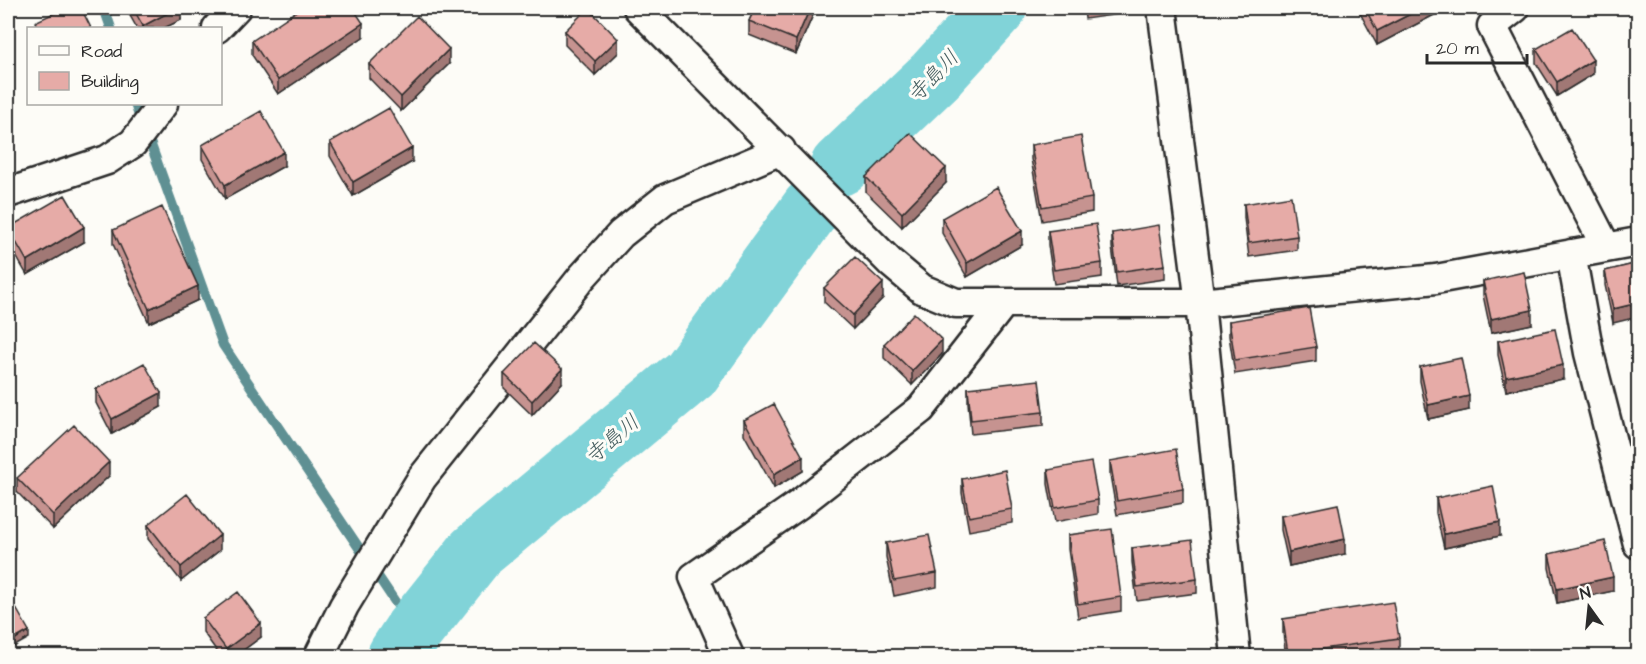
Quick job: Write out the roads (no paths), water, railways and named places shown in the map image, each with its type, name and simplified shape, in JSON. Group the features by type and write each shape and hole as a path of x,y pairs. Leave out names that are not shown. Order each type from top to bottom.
{"street":[{"path":"218,27 236,8"},
{"path":"638,8 891,263 922,289 956,303 1200,303 1436,279 1638,242"},
{"path":"1162,8 1200,303 1236,657"},
{"path":"1515,8 1492,26 1606,247"},
{"path":"8,194 107,160 133,143 162,105"},
{"path":"319,657 344,606 422,478 582,277 621,234 665,200 781,150"},
{"path":"1571,254 1589,353 1638,544"},
{"path":"729,657 694,577 798,505 921,409 1003,304"}],"waterway":[{"path":"104,8 111,27"},
{"name":"寺島川","path":"840,166 935,76 997,8"},
{"path":"135,105 139,116"},
{"path":"147,134 223,345 414,630"},
{"name":"寺島川","path":"397,656 414,630 476,552 690,374 812,207"}]}
